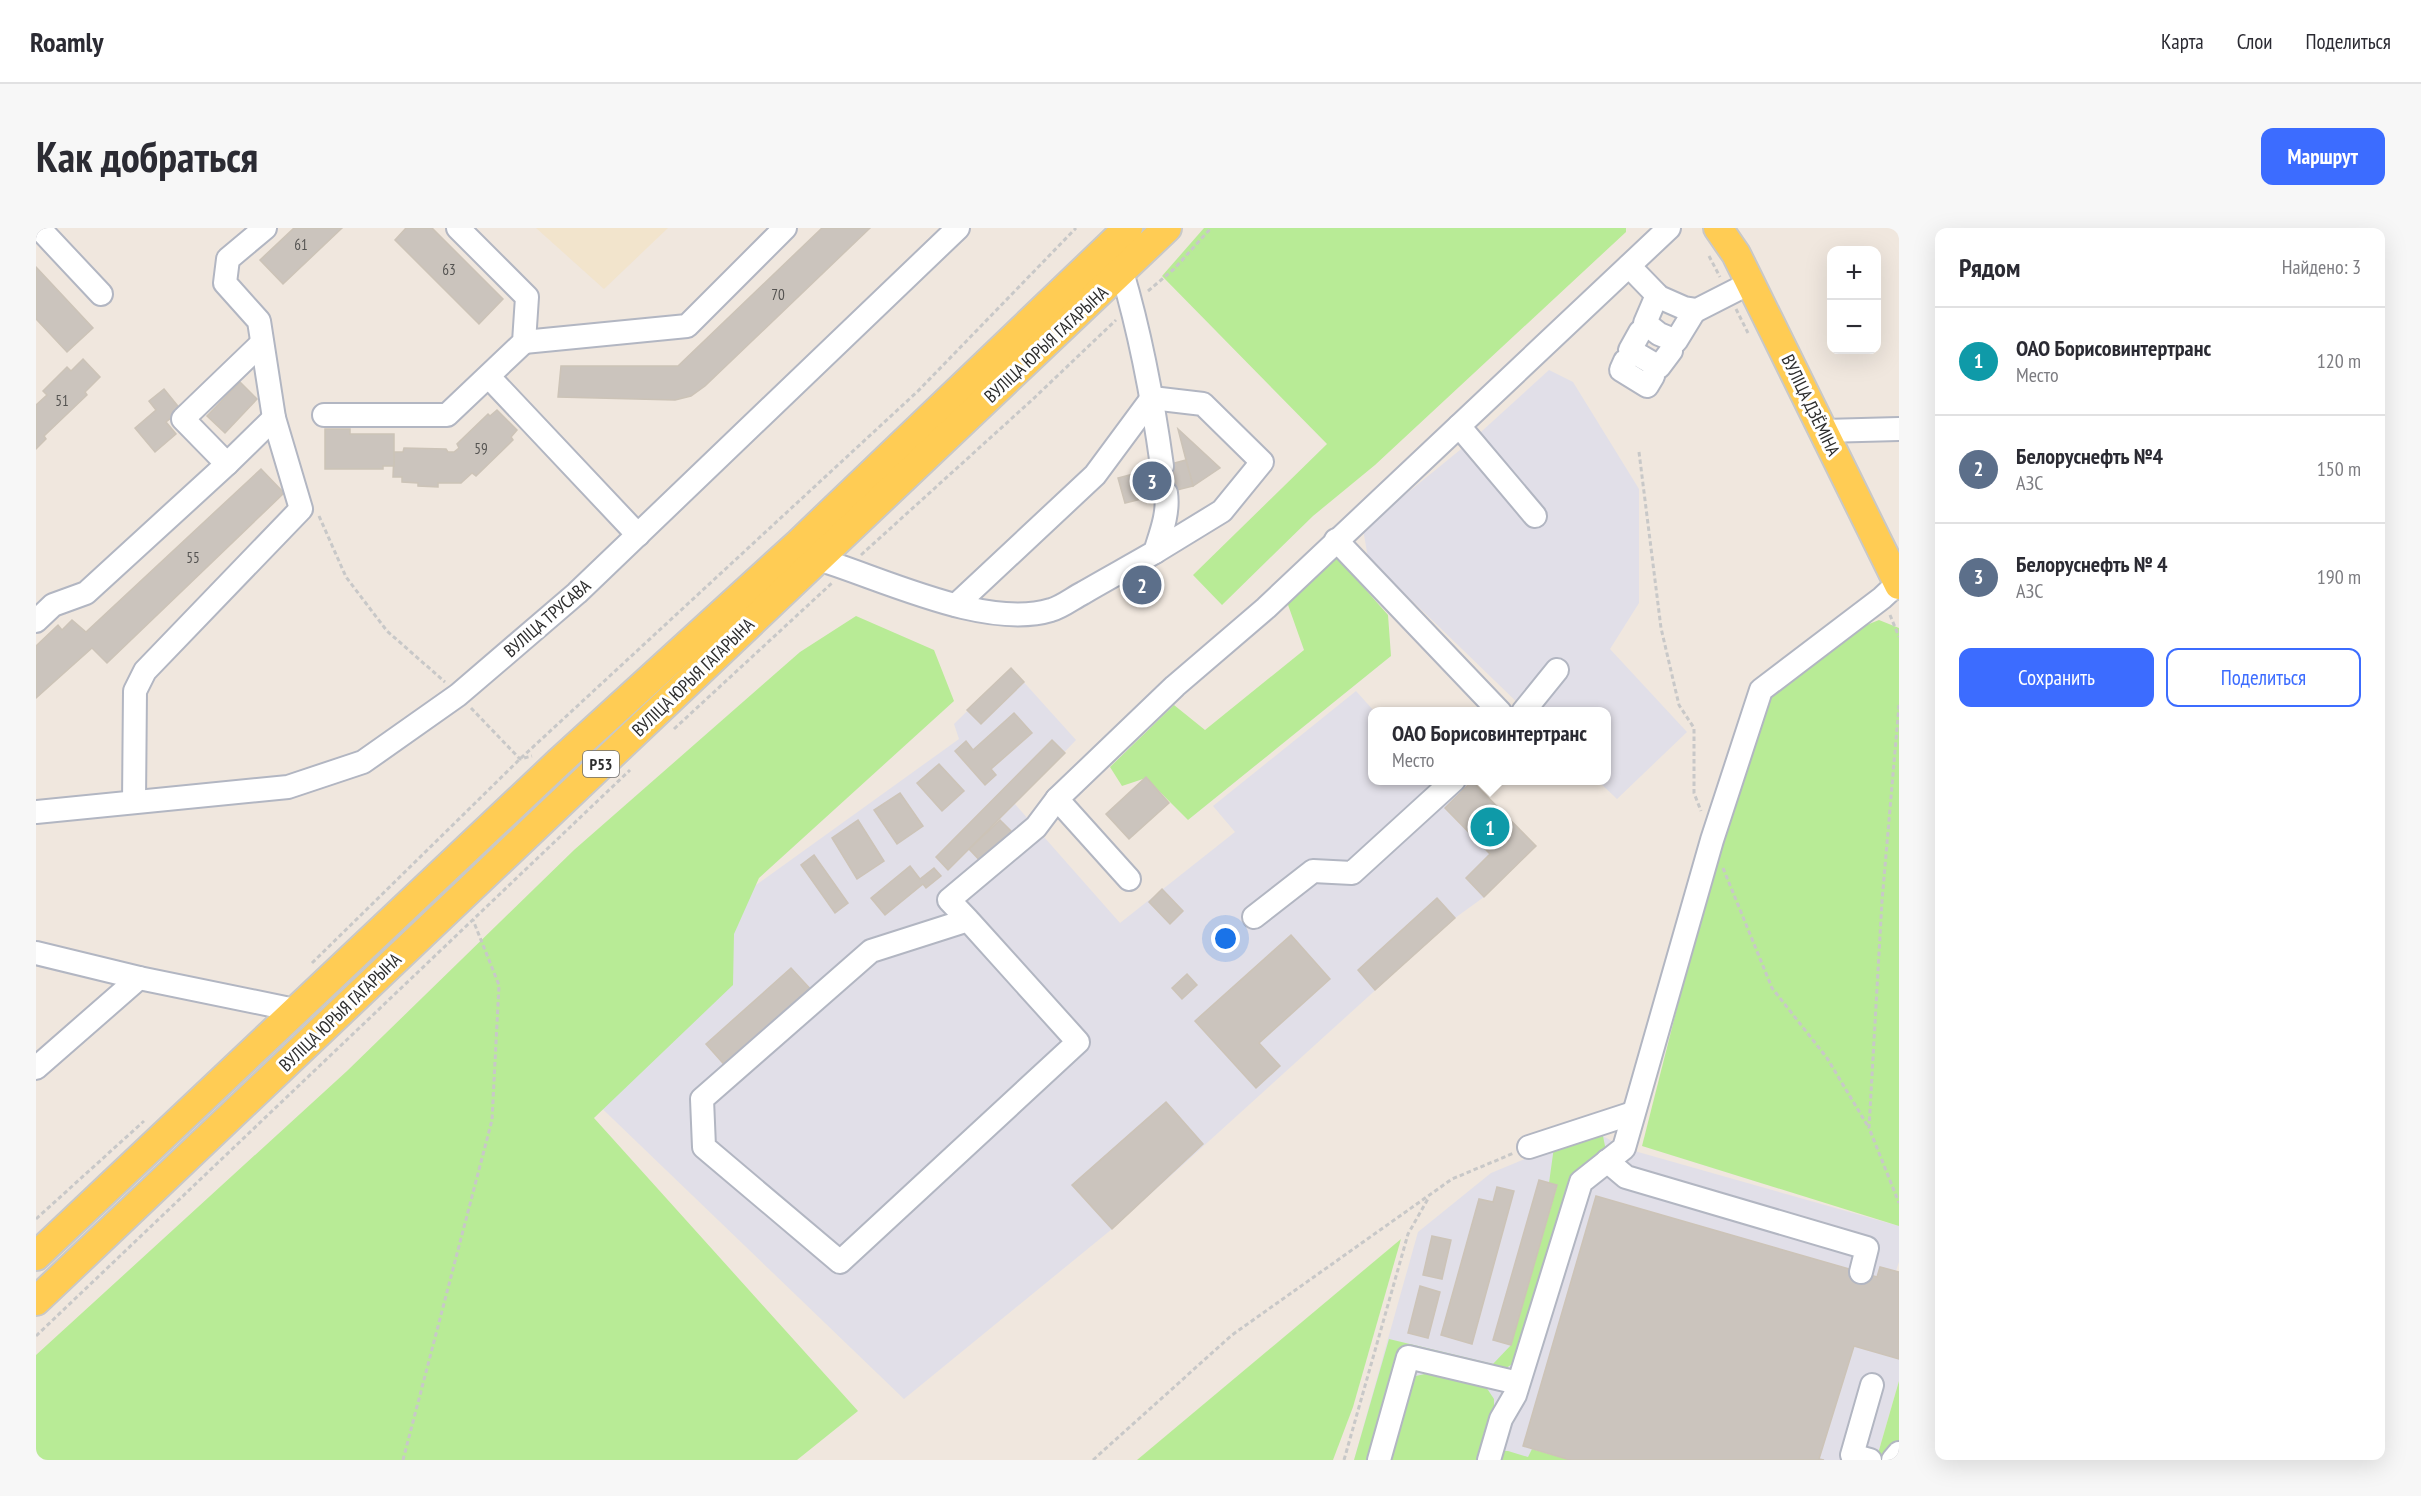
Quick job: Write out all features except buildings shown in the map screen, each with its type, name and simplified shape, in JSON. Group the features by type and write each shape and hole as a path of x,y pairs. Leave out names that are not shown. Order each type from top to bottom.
{"main road":[{"name":"ВУЛІЦА ЮРЫЯ ГАГАРЫНА","path":"36,1256 558,763 799,543 1128,228"},
{"name":"ВУЛІЦА ЮРЫЯ ГАГАРЫНА","path":"36,1301 1167,228"},
{"name":"ВУЛІЦА ДЗЁМІНА","path":"1718,228 1736,254 1898,584"}],"street":[{"path":"39,228 101,294"},
{"path":"134,802 135,692 145,671 301,509 274,418 259,321 225,283 228,259 265,228"},
{"path":"458,228 527,297 524,342"},
{"path":"324,415 447,415 489,378 524,342 687,326 785,228"},
{"name":"ВУЛІЦА ТРУСАВА","path":"36,812 288,787 363,762 458,695 577,593 958,228"},
{"path":"968,920 871,951 702,1099 704,1147 840,1262 1078,1042 968,920 949,900 1036,827 1057,799 1175,686 1266,608 1669,228"},
{"path":"1629,266 1657,295 1695,310"},
{"path":"1122,272 1132,305 1152,398 1162,466"},
{"path":"1665,359 1695,310 1729,296 1750,283"},
{"path":"1635,342 1657,295"},
{"path":"1635,342 1659,334 1665,359"},
{"path":"1635,342 1665,359"},
{"path":"227,464 183,419 262,343"},
{"path":"489,378 638,535"},
{"path":"818,559 848,568 897,588 956,605 1004,614 1028,615 1053,610 1155,552 1221,511 1262,462 1203,404 1152,398"},
{"path":"956,605 1095,476 1152,398"},
{"path":"36,621 53,605 86,593 274,418"},
{"path":"1459,426 1535,516"},
{"path":"1824,431 1899,429"},
{"path":"1155,552 1168,504 1166,493"},
{"path":"1336,540 1496,707"},
{"path":"1488,1460 1501,1419 1515,1395 1581,1182 1624,1148 1712,840 1761,690 1898,584"},
{"path":"1526,707 1557,670"},
{"path":"1254,917 1313,871 1352,873 1449,785"},
{"path":"1057,799 1129,879"},
{"path":"36,952 139,978 295,1010"},
{"path":"36,1068 139,978"},
{"path":"1529,1147 1633,1113"},
{"path":"1606,1161 1626,1177 1867,1248 1861,1272"},
{"path":"1379,1460 1408,1357 1518,1383"},
{"path":"1870,1460 1852,1455 1872,1385"},
{"path":"1893,1460 1899,1453"}],"path":[{"path":"304,970 520,759 918,391 1076,228"},
{"path":"671,731 876,540 1174,269 1211,228"},
{"path":"319,515 346,578 387,631 458,695 520,759"},
{"path":"1899,705 1882,901 1869,1128 1899,1203"},
{"path":"520,759 539,754"},
{"path":"36,1336 634,766"},
{"path":"403,1460 492,1120 500,986 473,920"},
{"path":"36,1218 148,1117"},
{"path":"1093,1460 1232,1335 1452,1179 1529,1147"},
{"path":"1344,1460 1408,1234 1430,1195"}],"shaded area":[{"path":"536,228 668,228 604,289"},
{"path":"1549,370 1573,382 1639,489 1639,603 1610,649 1687,732 1617,799 1602,785 1611,785 1611,707 1522,707 1368,558 1363,529 1471,441"},
{"path":"1011,668 1076,740 1015,804 1120,923 1235,832 1213,806 1356,691 1370,707 1368,707 1368,785 1475,785 1536,846 1484,897 1455,918 1112,1229 904,1399 535,1044 959,739 954,724"},
{"path":"1603,1136 1624,1148 1899,1226 1899,1262 1896,1271 1899,1272 1899,1381 1876,1460 1354,1460 1418,1232 1491,1173 1554,1147"}],"green space":[{"path":"1204,228 1626,228 1626,232 1375,465 1313,516 1222,605 1193,575 1327,444 1162,276"},
{"path":"1336,556 1388,615 1391,656 1188,820 1146,778 1122,786 1110,767 1174,705 1205,730 1304,650 1287,602"},
{"path":"856,616 934,650 954,701 759,878 734,934 733,985 594,1118 858,1411 797,1460 36,1460 36,1355 347,1071 574,850 800,652"},
{"path":"1879,620 1899,628 1899,1226 1642,1146 1712,870 1772,696 1864,626"},
{"path":"1603,1136 1606,1151 1580,1170 1568,1183 1515,1362 1505,1369 1400,1351 1368,1460 1354,1460 1389,1339 1493,1364 1511,1345 1557,1186 1549,1183 1554,1147"},
{"path":"1401,1239 1353,1407 1333,1460 1137,1460"},
{"path":"1429,1373 1486,1387 1494,1399 1494,1409 1479,1460 1387,1460 1407,1387 1416,1376"},
{"path":"1899,1381 1899,1443 1886,1457 1877,1457"},
{"path":"1532,1449 1570,1460 1498,1460 1500,1451 1528,1457"}],"place":[{"name":"Белоруснефть № 4","path":"1152,481"},
{"name":"Белоруснефть №4","path":"1142,585"},
{"name":"ОАО Борисовинтертранс","path":"1490,827"}]}
